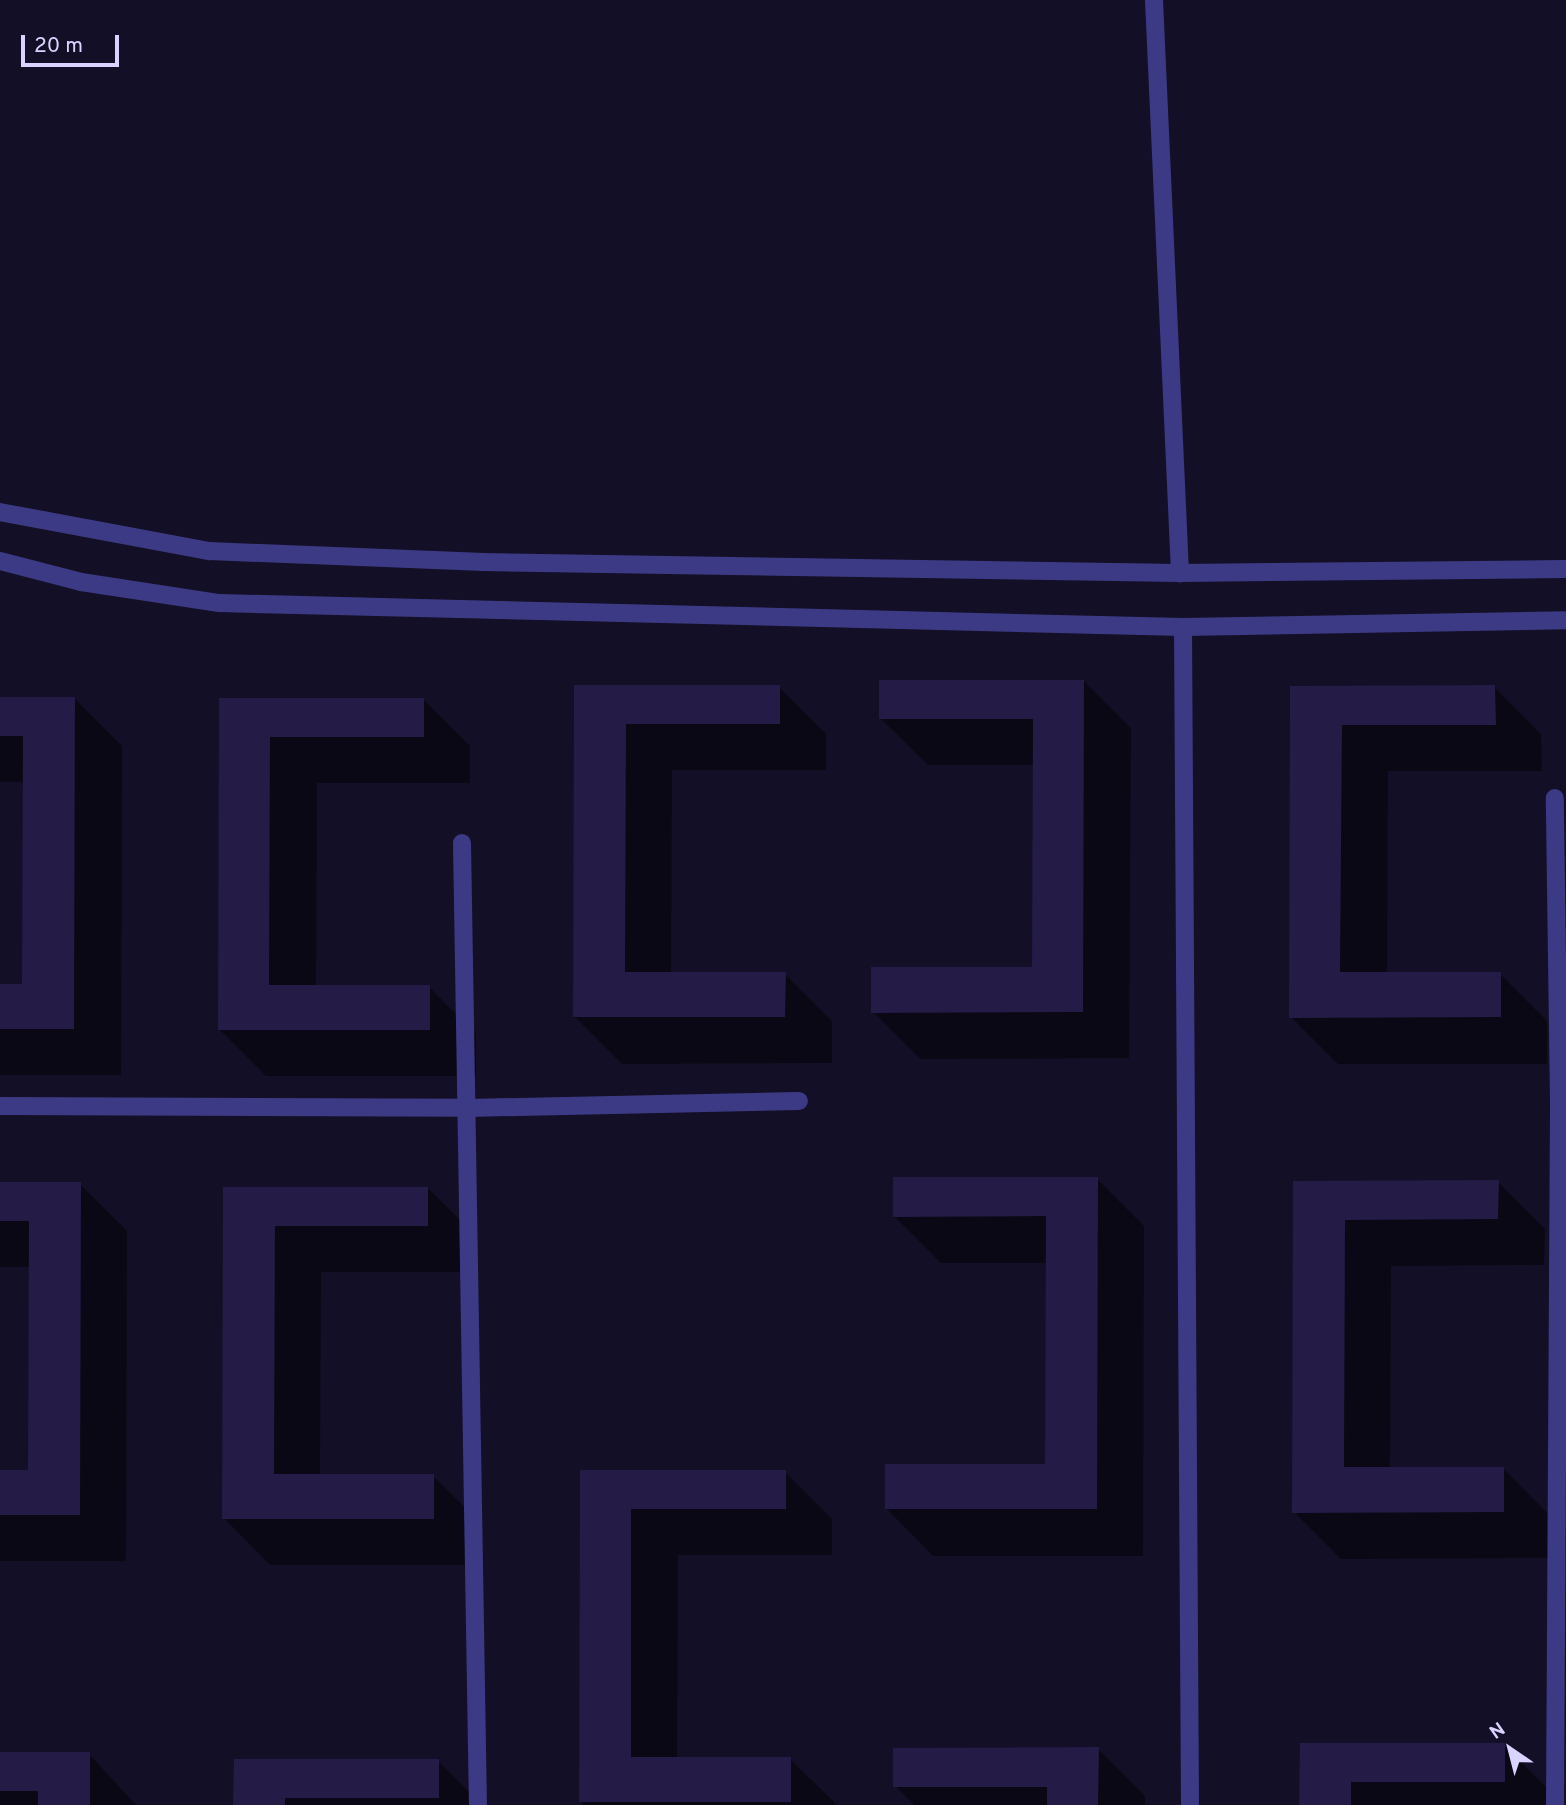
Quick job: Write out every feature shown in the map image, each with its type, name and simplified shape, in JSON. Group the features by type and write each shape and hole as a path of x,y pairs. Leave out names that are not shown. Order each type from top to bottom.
{"street":[{"path":"1154,0 1181,573"},
{"path":"0,512 209,551 484,562 1181,573 1566,569"},
{"path":"0,561 81,582 219,603 1183,627 1566,620"},
{"path":"1183,627 1191,1805"},
{"path":"1555,798 1562,1101 1555,1805"},
{"path":"462,843 478,1805"},
{"path":"0,1106 467,1108 799,1101"}],"building":[{"path":"879,680 1084,680 1083,1012 871,1013 871,967 1032,967 1033,719 879,719"},
{"path":"574,685 780,685 780,724 626,724 625,972 786,972 785,1017 573,1017"},
{"path":"1495,685 1496,725 1342,725 1340,972 1501,972 1501,1017 1289,1018 1290,686"},
{"path":"0,697 75,697 74,1029 0,1029 0,984 22,984 23,736 0,736"},
{"path":"219,698 424,698 424,737 270,737 269,985 430,985 430,1030 218,1030"},
{"path":"893,1177 1098,1177 1097,1509 885,1509 885,1464 1045,1464 1046,1216 893,1217"},
{"path":"1499,1180 1498,1219 1345,1220 1344,1467 1504,1467 1504,1512 1292,1513 1293,1181"},
{"path":"0,1182 81,1182 80,1515 0,1515 0,1470 28,1470 29,1221 0,1221"},
{"path":"223,1187 428,1187 428,1226 275,1226 274,1474 434,1474 434,1519 222,1519"},
{"path":"580,1470 786,1470 786,1509 631,1509 631,1757 791,1757 791,1802 579,1802"},
{"path":"1300,1743 1505,1743 1505,1782 1351,1782 1351,1805 1299,1805"},
{"path":"1099,1747 1098,1805 1047,1805 1047,1787 893,1787 893,1748"},
{"path":"0,1752 90,1752 90,1805 38,1805 38,1791 0,1791"},
{"path":"234,1759 439,1759 439,1798 285,1798 285,1805 233,1805"}]}
